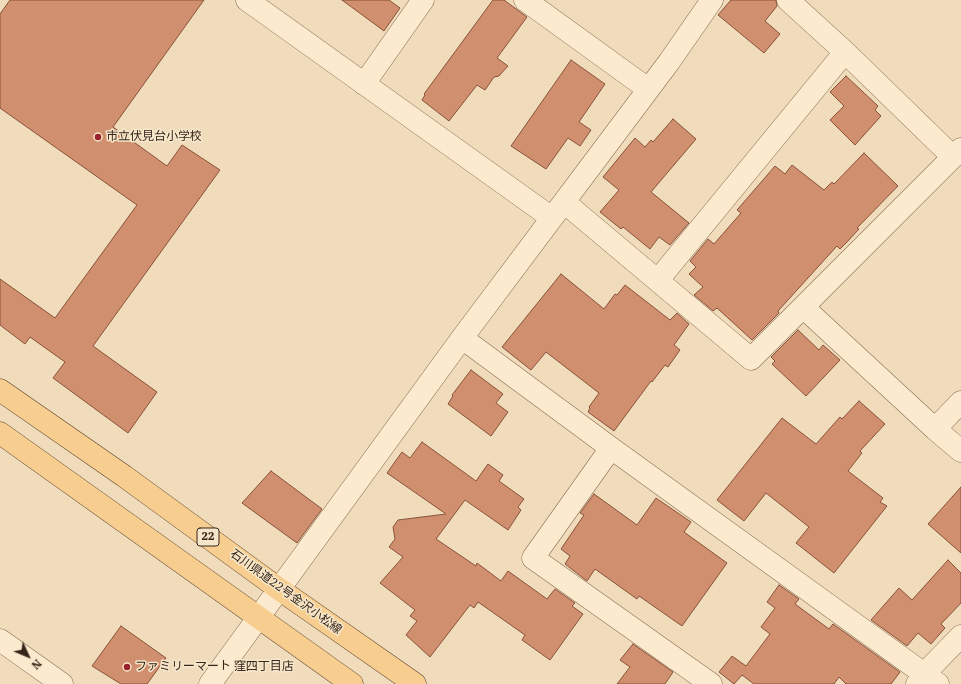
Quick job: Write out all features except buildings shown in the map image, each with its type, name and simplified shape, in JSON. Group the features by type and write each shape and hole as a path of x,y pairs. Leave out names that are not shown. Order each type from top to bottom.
{"main road":[{"name":"石川県道22号金沢小松線","path":"0,390 415,684"},
{"path":"0,433 352,684"}],"street":[{"path":"247,0 364,84 558,210 658,280 751,359 957,153 788,0"},
{"path":"364,84 423,0"},
{"path":"524,0 648,89"},
{"path":"210,684 462,338 669,62 712,0"},
{"path":"658,280 845,52"},
{"path":"802,307 935,429 961,450"},
{"path":"462,338 926,681 961,636"},
{"path":"935,429 961,402"},
{"path":"611,448 533,558 711,684"},
{"path":"0,640 62,684"}],"place":[{"name":"市立伏見台小学校","path":"98,137"},
{"name":"ファミリーマート 窪四丁目店","path":"127,667"}]}
